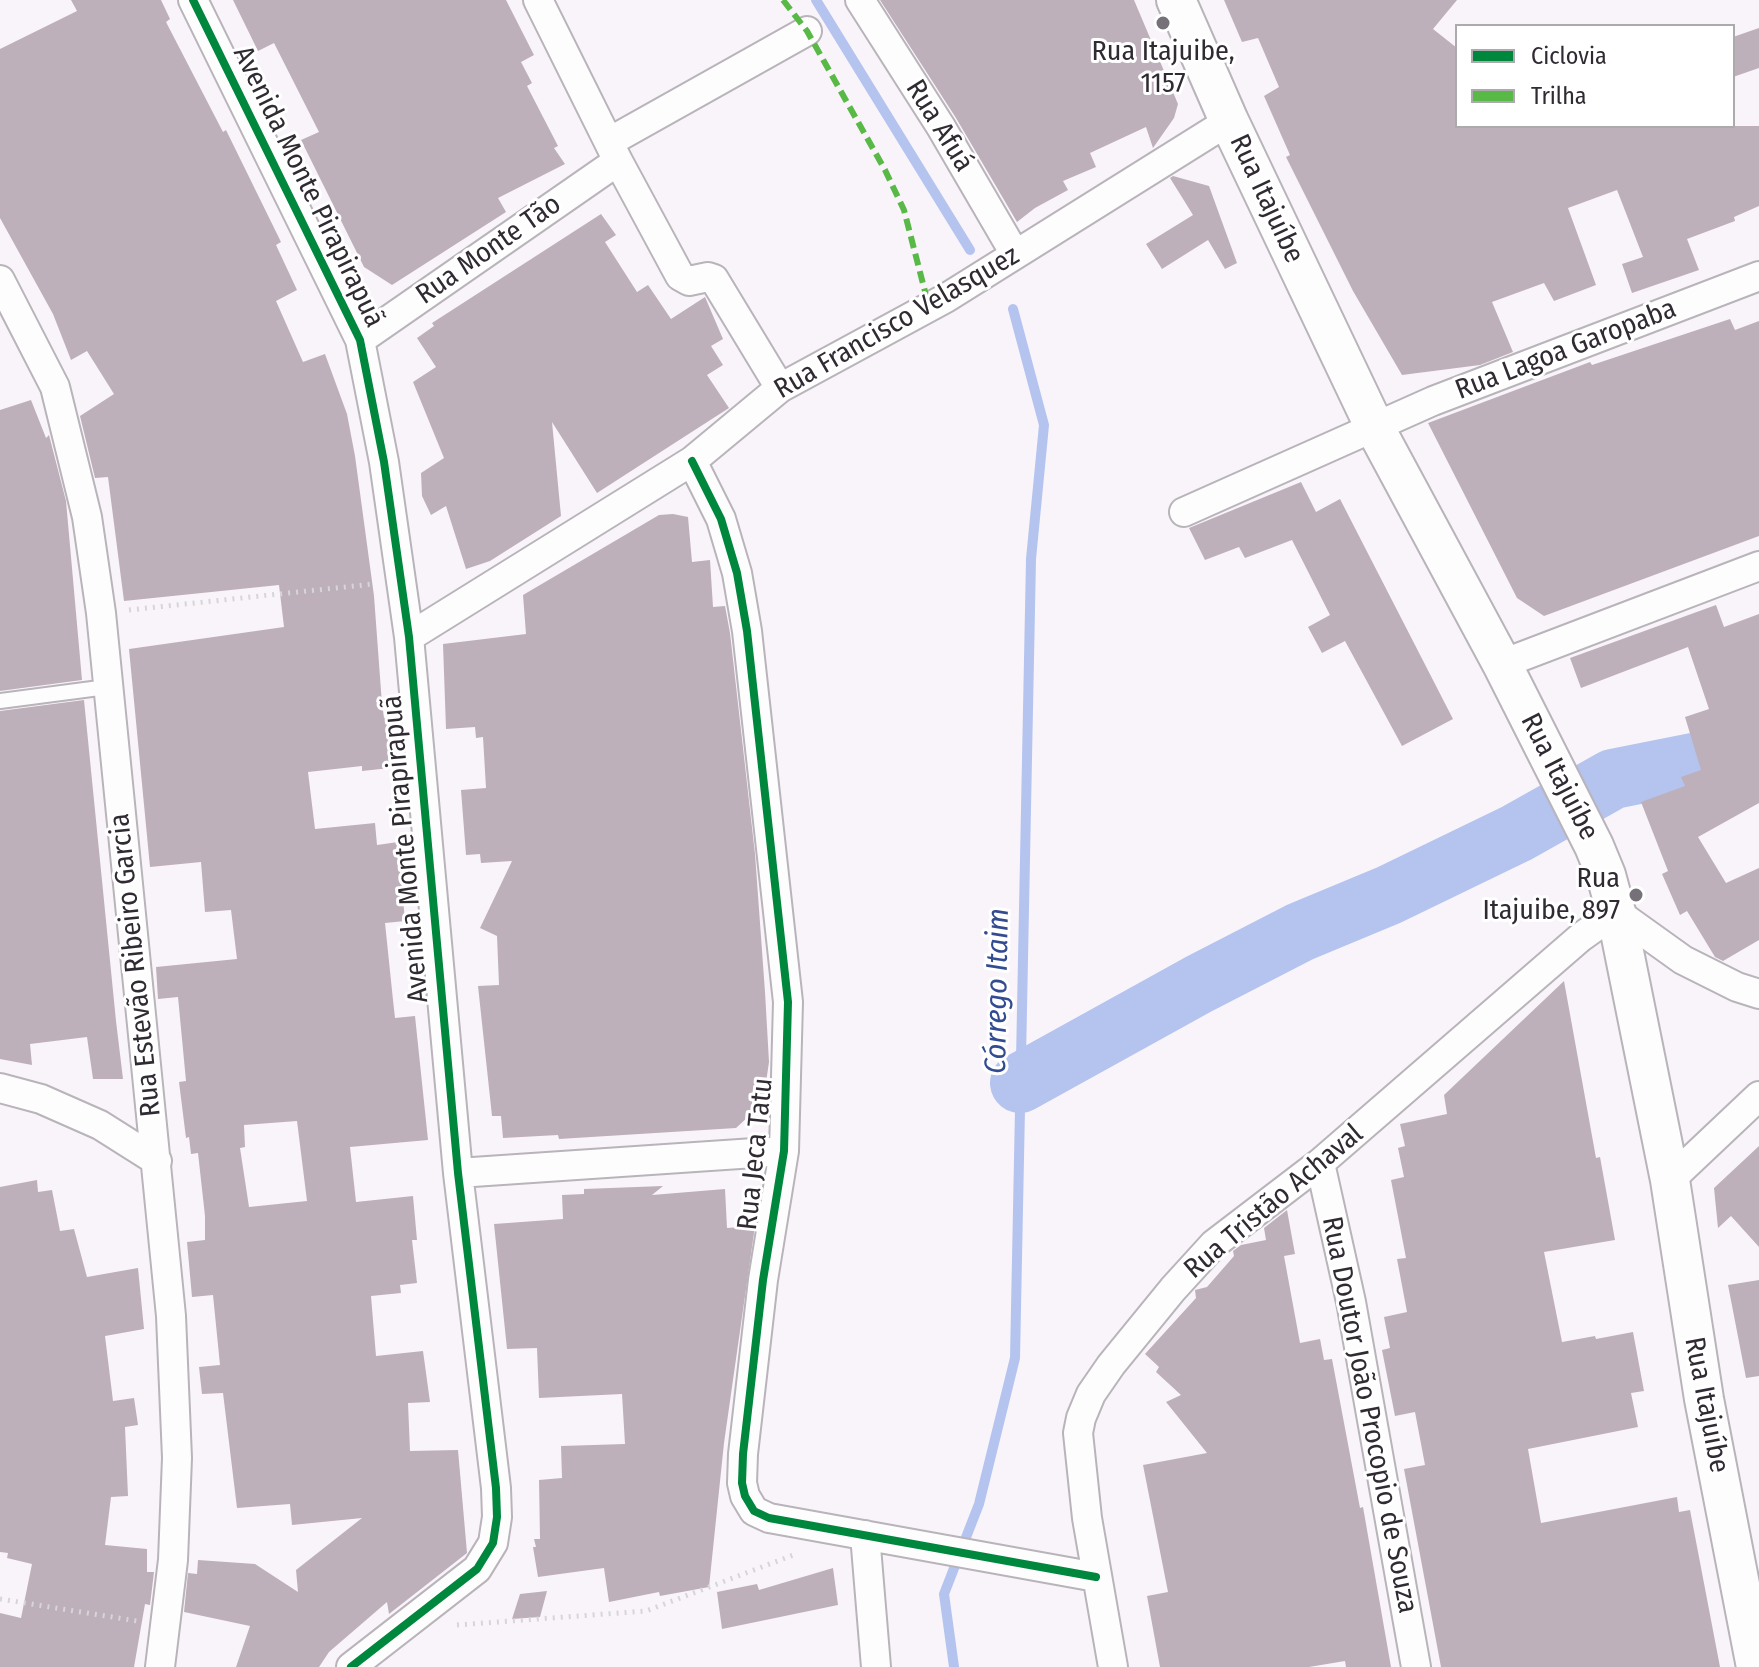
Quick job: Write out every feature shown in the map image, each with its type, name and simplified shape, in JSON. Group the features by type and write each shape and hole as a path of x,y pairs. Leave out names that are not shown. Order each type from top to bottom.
{"main road":[{"name":"Rua Itajuíbe","path":"1176,0 1229,121 1375,428 1502,664 1594,846 1616,912 1670,1180 1701,1384 1756,1667"}],"street":[{"name":"Avenida Monte Pirapirapuã","path":"193,0 360,340 384,462 409,637 458,1173 494,1472 497,1517 493,1543 477,1569 351,1667"},
{"path":"538,0 613,152 680,276 689,281 708,277 714,279 780,388"},
{"name":"Rua Afuá","path":"860,0 941,127 1010,257"},
{"name":"Rua Monte Tão","path":"360,340 613,152 807,31"},
{"name":"Rua Francisco Velasquez","path":"409,637 692,461 780,388 946,298 1229,121"},
{"name":"Rua Lagoa Garopaba","path":"1184,512 1433,401 1759,276"},
{"name":"Rua Estevão Ribeiro Garcia","path":"0,280 55,387 87,517 101,613 171,1316 177,1458 173,1560 160,1667"},
{"name":"Rua Jeca Tatu","path":"692,461 721,519 737,573 747,631 788,1002 784,1151 763,1280 743,1454 745,1496 760,1515 1096,1577"},
{"path":"1502,664 1759,566"},
{"path":"1616,912 1683,960 1737,987 1759,994"},
{"name":"Rua Tristão Achaval","path":"1113,1667 1087,1518 1078,1433 1091,1394 1173,1289 1214,1244 1320,1163 1581,937 1616,912"},
{"path":"0,1088 41,1099 100,1125 157,1161"},
{"path":"1670,1180 1759,1096"},
{"path":"458,1173 784,1151"},
{"name":"Rua Doutor João Procopio de Souza","path":"1320,1163 1351,1302 1416,1667"},
{"path":"859,1534 876,1667"}],"lane":[{"path":"0,701 107,687"}],"path":[{"path":"101,613 402,581"},
{"path":"397,1630 646,1611 859,1534"},
{"path":"0,1599 165,1626"}],"building":[{"path":"71,0 161,0 170,19 166,22 223,132 226,130 281,242 276,245 297,290 276,301 303,362 325,354 347,414 355,456 374,596 390,768 362,771 362,766 308,772 315,829 375,823 377,845 398,842 405,921 385,923 395,1018 415,1016 428,1140 350,1147 356,1202 413,1196 417,1240 412,1240 417,1283 400,1285 401,1293 371,1296 376,1356 423,1351 430,1402 408,1403 410,1451 458,1450 467,1553 389,1614 387,1602 329,1652 319,1667 236,1667 250,1626 184,1612 188,1573 197,1574 198,1560 255,1564 298,1592 296,1570 362,1518 292,1525 290,1504 237,1508 223,1393 202,1394 199,1367 220,1365 213,1295 192,1297 187,1242 205,1240 205,1216 198,1153 191,1154 189,1137 186,1138 179,1082 186,1081 178,997 158,999 156,967 237,959 231,910 205,912 201,862 150,867 129,649 284,627 279,585 124,601 108,477 95,478 80,416 114,394 87,351 71,360 53,314 0,218 0,49 77,11","holes":["297,1121 307,1201 249,1207 240,1148 245,1147 244,1125"]},
{"path":"233,0 506,0 534,55 521,62 532,83 527,86 558,146 554,148 565,164 498,198 506,212 392,285 364,267 301,140 319,132 274,43 258,51"},
{"path":"880,0 1134,0 1178,104 1174,118 1153,148 1146,127 1090,153 1096,167 1063,181 1068,190 1017,222 956,118"},
{"path":"1224,0 1457,0 1433,29 1455,46 1455,128 1759,126 1759,206 1734,217 1735,221 1687,239 1699,270 1632,293 1622,264 1643,257 1617,190 1568,208 1596,285 1554,301 1544,283 1492,302 1513,352 1480,365 1402,375 1353,291 1286,157 1290,155 1264,96 1279,87 1258,38 1242,42"},
{"path":"1759,28 1759,68 1735,76 1735,36"},
{"path":"1173,176 1209,186 1237,263 1225,269 1208,240 1162,269 1146,244 1193,215 1170,178"},
{"path":"601,214 616,235 605,242 637,292 648,285 671,319 705,297 723,339 711,346 723,365 707,375 729,408 597,493 552,422 561,516 490,561 466,569 446,506 431,515 422,496 421,473 444,458 413,382 436,367 417,338 434,326 432,323"},
{"path":"1730,319 1735,330 1759,321 1759,536 1544,616 1517,598 1428,423 1590,362 1592,365"},
{"path":"31,400 46,438 49,435 66,501 82,680 0,691 0,410"},
{"path":"1301,482 1316,512 1340,499 1453,719 1402,746 1345,641 1322,653 1308,627 1330,615 1292,540 1245,558 1239,547 1205,560 1189,528"},
{"path":"659,515 688,517 692,562 710,560 713,607 725,606 730,633 755,854 765,992 769,1062 763,1103 736,1128 559,1139 558,1135 503,1138 501,1116 492,1116 478,986 499,985 497,936 480,928 512,861 481,863 480,854 466,855 461,790 486,788 483,737 476,738 475,727 446,729 443,644 526,634 523,595"},
{"path":"1716,605 1724,627 1759,614 1759,803 1698,837 1726,883 1759,868 1759,940 1723,961 1715,957 1687,911 1680,915 1662,874 1668,871 1641,802 1685,786 1681,777 1701,770 1685,717 1709,709 1688,647 1581,688 1570,658"},
{"path":"84,700 123,1079 93,1079 87,1037 30,1044 32,1065 0,1059 0,711"},
{"path":"1564,981 1596,1158 1600,1157 1615,1240 1544,1252 1562,1342 1633,1332 1644,1391 1631,1393 1638,1427 1528,1449 1541,1523 1677,1497 1679,1512 1690,1510 1720,1667 1441,1667 1404,1469 1425,1465 1415,1412 1395,1416 1382,1350 1390,1348 1384,1317 1407,1312 1397,1259 1406,1258 1391,1180 1404,1177 1398,1148 1405,1146 1400,1124 1447,1114 1444,1095"},
{"path":"1759,1146 1759,1247 1731,1216 1718,1228 1714,1188"},
{"path":"37,1180 38,1192 52,1190 60,1231 74,1229 87,1277 138,1268 144,1329 105,1336 113,1401 134,1398 138,1425 125,1427 128,1496 111,1497 105,1545 147,1549 147,1572 154,1572 150,1605 145,1604 134,1667 0,1667 0,1613 21,1618 32,1564 7,1558 8,1553 0,1552 0,1187"},
{"path":"663,1186 652,1195 725,1189 727,1228 755,1226 724,1443 709,1587 660,1596 659,1592 609,1602 604,1568 538,1577 533,1547 536,1547 534,1539 540,1539 539,1480 562,1478 561,1446 625,1444 622,1394 539,1398 537,1348 507,1349 494,1224 563,1219 562,1195 584,1194 584,1189"},
{"path":"1287,1210 1295,1254 1284,1256 1300,1343 1320,1339 1324,1360 1332,1359 1360,1508 1363,1507 1391,1667 1346,1667 1345,1661 1309,1667 1160,1667 1147,1596 1168,1592 1143,1465 1207,1453 1166,1402 1181,1395 1156,1372 1159,1367 1145,1354 1196,1298 1195,1290 1207,1287 1234,1256 1233,1251 1241,1245 1266,1240 1264,1228"},
{"path":"1759,1280 1759,1376 1746,1378 1728,1285"},
{"path":"833,1568 838,1605 722,1629 717,1592 757,1584 759,1590"},
{"path":"547,1591 540,1617 512,1619 520,1594"}],"waterway":[{"path":"816,0 970,250"},
{"name":"Córrego Itaim","path":"954,1667 944,1594 979,1504 1015,1358 1031,559 1044,425 1013,309"},
{"path":"1020,1083 1300,932 1389,895 1517,833 1613,779 1759,750"}],"marked path":[{"path":"783,0 807,31 885,170 904,210 929,307"}],"cycle path":[{"path":"193,0 360,340 384,462 409,637 458,1173 496,1488 497,1517 493,1543 477,1569 351,1667"},
{"path":"692,461 721,519 737,573 747,631 788,1002 784,1151 763,1280 743,1454 745,1496 754,1511 769,1518 1096,1577"}],"place":[{"name":"Rua Itajuibe, 1157","path":"1163,23"},
{"name":"Rua Itajuibe, 897","path":"1636,895"}]}
